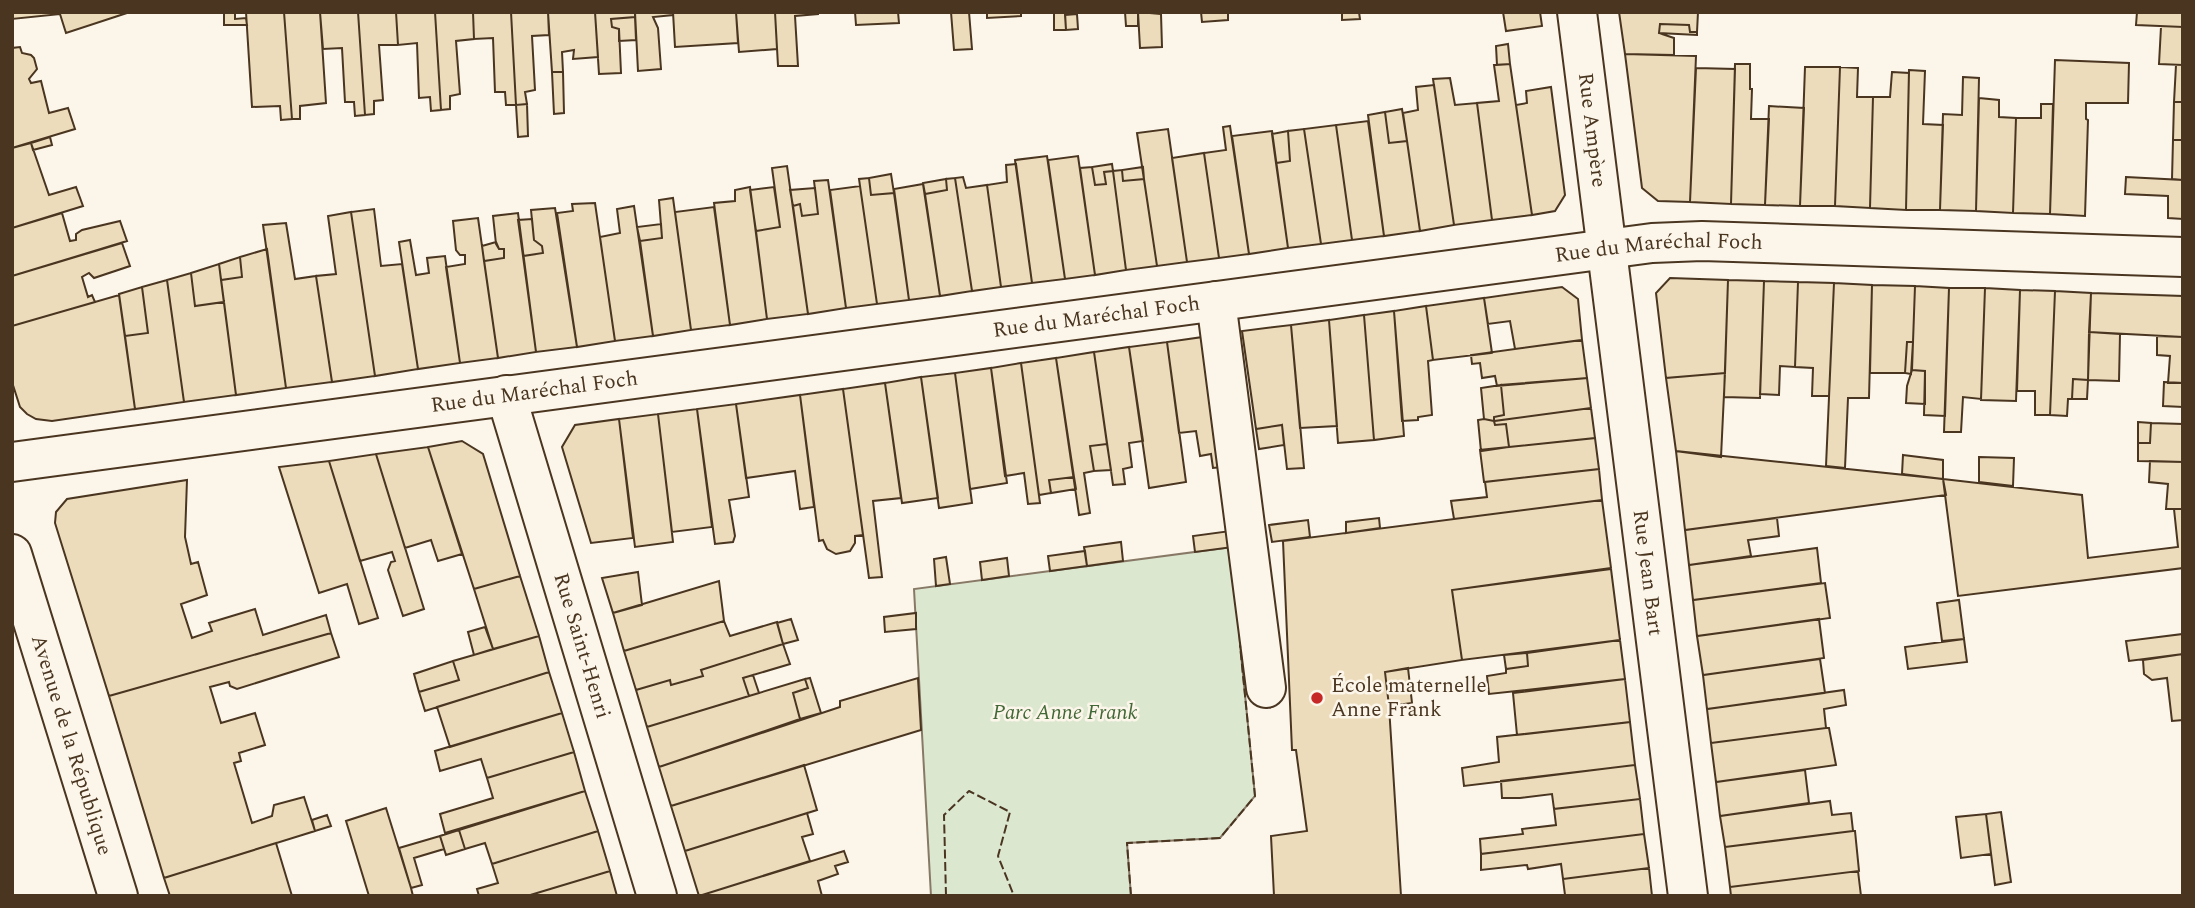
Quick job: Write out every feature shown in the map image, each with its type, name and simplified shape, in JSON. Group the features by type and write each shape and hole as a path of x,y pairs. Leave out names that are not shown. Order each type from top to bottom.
{"street":[{"name":"Rue Ampère","path":"1577,12 1606,249"},
{"name":"Rue du Maréchal Foch","path":"12,462 1652,243 1702,241 2183,257"},
{"name":"Rue Jean Bart","path":"1606,249 1688,896"},
{"path":"1216,301 1266,688"},
{"name":"Rue Saint-Henri","path":"506,396 657,896"},
{"name":"Avenue de la République","path":"12,554 118,896"}],"green space":[{"name":"Parc Anne Frank","path":"1233,547 1255,796 1220,838 1127,843 1131,896 931,896 914,589"}],"building":[{"path":"12,12 130,12 66,33 60,14 12,19"},
{"path":"224,12 235,12 235,19 246,18 247,25 224,25"},
{"path":"246,12 284,12 292,119 281,120 280,106 252,107"},
{"path":"284,12 320,12 326,103 300,106 300,119 292,119"},
{"path":"320,12 358,12 365,115 355,116 354,102 345,102 342,48 323,49"},
{"path":"358,12 396,12 398,45 379,45 383,100 374,101 374,114 365,115"},
{"path":"396,12 435,12 441,110 431,111 430,97 419,98 417,43 398,45"},
{"path":"435,12 473,12 474,39 456,41 460,94 450,96 450,109 441,110"},
{"path":"473,12 511,12 516,105 506,105 505,92 495,92 493,38 474,39"},
{"path":"511,12 548,12 549,35 532,36 535,90 525,92 527,104 516,105"},
{"path":"548,12 595,12 598,57 573,59 574,50 562,52 563,72 552,72"},
{"path":"595,12 635,12 635,17 611,19 612,27 619,29 621,73 599,74"},
{"path":"635,12 673,12 673,15 653,17 658,28 661,69 638,71"},
{"path":"673,12 736,12 738,43 675,47"},
{"path":"736,12 775,12 777,49 739,52"},
{"path":"775,12 818,12 795,16 798,66 778,66"},
{"path":"855,12 898,12 899,23 856,25"},
{"path":"951,12 969,12 972,49 954,50"},
{"path":"987,12 1021,12 1021,16 987,18"},
{"path":"1054,12 1065,12 1066,30 1054,30"},
{"path":"1125,12 1138,12 1138,26 1126,26"},
{"path":"1138,12 1161,14 1162,47 1140,48"},
{"path":"1201,12 1228,12 1228,20 1202,22"},
{"path":"1342,12 1359,12 1360,19 1342,20"},
{"path":"1503,12 1540,12 1542,26 1506,31"},
{"path":"1619,12 1698,12 1697,32 1690,32 1689,25 1660,24 1659,33 1674,38 1674,55 1625,54"},
{"path":"2137,12 2183,12 2183,27 2136,25"},
{"path":"1077,14 1078,29 1066,30 1065,15"},
{"path":"635,17 636,40 619,41 619,29 612,27 611,19"},
{"path":"1660,24 1689,25 1690,32 1697,32 1697,35 1659,33"},
{"path":"2161,27 2183,27 2183,65 2159,64"},
{"path":"1508,44 1510,64 1497,65 1496,46"},
{"path":"20,47 22,53 34,58 37,69 29,79 31,83 41,81 49,113 68,108 75,129 12,148 12,48"},
{"path":"1625,54 1696,56 1690,202 1658,201 1642,188"},
{"path":"2055,60 2129,63 2128,103 2086,103 2088,120 2085,216 2050,214"},
{"path":"1510,64 1532,215 1492,220 1477,103 1499,101 1494,65"},
{"path":"1735,64 1750,64 1751,119 1769,119 1765,205 1731,204"},
{"path":"2176,65 2183,65 2183,102 2174,102"},
{"path":"1805,67 1840,67 1835,206 1800,206"},
{"path":"1840,67 1858,68 1857,97 1873,97 1870,208 1835,206"},
{"path":"1696,68 1735,69 1731,204 1690,202"},
{"path":"1909,70 1925,71 1923,124 1943,125 1940,210 1906,210"},
{"path":"552,72 563,72 564,113 554,114"},
{"path":"1892,72 1909,73 1906,210 1870,208 1873,97 1890,97"},
{"path":"1963,77 1979,78 1976,211 1940,210 1943,114 1962,115"},
{"path":"1450,78 1455,105 1477,103 1492,220 1454,225 1433,79"},
{"path":"1434,85 1454,225 1420,231 1403,113 1418,110 1416,87"},
{"path":"1551,87 1565,195 1555,211 1532,215 1516,105 1527,103 1526,91"},
{"path":"1979,98 1999,100 1999,117 2016,118 2013,213 1976,211"},
{"path":"2174,102 2183,102 2183,140 2173,140"},
{"path":"527,104 528,136 518,137 516,105"},
{"path":"2041,104 2053,104 2050,214 2013,213 2016,118 2041,118"},
{"path":"1769,106 1804,108 1800,206 1765,205"},
{"path":"1402,109 1407,141 1389,143 1385,112"},
{"path":"1385,112 1389,143 1407,141 1420,231 1384,236 1368,115"},
{"path":"1368,121 1384,236 1352,240 1336,125"},
{"path":"1336,125 1352,240 1321,244 1304,129"},
{"path":"1230,126 1249,254 1219,258 1204,153 1226,150 1223,127"},
{"path":"1168,129 1187,262 1157,266 1137,133"},
{"path":"1304,129 1321,244 1288,248 1276,163 1290,161 1288,131"},
{"path":"1272,131 1288,248 1249,254 1232,136"},
{"path":"1288,131 1290,161 1276,163 1272,134"},
{"path":"50,137 52,145 33,150 31,143"},
{"path":"2173,140 2183,140 2183,180 2172,179"},
{"path":"31,143 49,195 76,187 83,206 12,228 12,148"},
{"path":"1204,153 1219,258 1187,262 1172,158"},
{"path":"1047,156 1065,279 1032,283 1015,160"},
{"path":"1078,156 1095,275 1065,279 1048,160"},
{"path":"1016,164 1032,283 1001,287 987,185 1007,182 1006,165"},
{"path":"1112,164 1113,171 1104,172 1106,184 1095,185 1092,167"},
{"path":"787,166 808,314 767,319 756,231 780,227 772,168"},
{"path":"1092,167 1095,185 1106,184 1104,172 1113,171 1126,270 1095,275 1080,168"},
{"path":"1143,167 1144,179 1123,181 1122,170"},
{"path":"1122,170 1123,181 1144,179 1157,266 1126,270 1113,171"},
{"path":"891,174 894,193 871,195 869,178"},
{"path":"963,177 966,188 987,185 1001,287 972,291 955,178"},
{"path":"2126,177 2183,180 2183,219 2168,218 2168,196 2125,194"},
{"path":"869,178 871,195 894,193 909,300 877,304 859,179"},
{"path":"955,178 972,291 940,296 925,194 947,190 946,179"},
{"path":"946,179 947,190 925,194 923,183"},
{"path":"828,180 846,308 808,314 793,206 800,204 802,216 818,214 814,181"},
{"path":"923,184 940,296 909,300 894,189"},
{"path":"860,186 877,304 846,308 830,190"},
{"path":"750,187 767,319 730,325 714,203 735,201 735,190"},
{"path":"774,187 780,227 756,231 750,190"},
{"path":"815,188 818,214 802,216 800,204 793,206 790,190"},
{"path":"673,198 691,330 653,336 640,241 662,238 659,200"},
{"path":"595,203 615,341 577,347 557,213 573,211 572,204"},
{"path":"634,206 653,336 615,341 600,237 620,233 617,209"},
{"path":"714,207 730,325 691,330 675,212"},
{"path":"555,208 577,347 536,352 523,256 543,253 542,246 534,240 531,210"},
{"path":"374,209 381,266 402,264 418,369 375,376 351,212"},
{"path":"351,212 375,376 332,382 316,276 336,274 328,216"},
{"path":"62,213 70,241 76,240 76,234 82,230 120,221 127,241 12,276 12,228"},
{"path":"518,213 536,352 498,358 484,261 504,258 504,249 499,249 496,244 493,216"},
{"path":"478,218 498,358 460,363 446,267 465,264 465,255 460,255 456,250 453,221"},
{"path":"532,219 534,240 542,246 543,253 523,256 518,220"},
{"path":"286,223 295,279 316,276 332,382 286,388 263,225"},
{"path":"661,224 662,238 640,241 637,227"},
{"path":"410,240 416,275 429,273 427,258 445,256 460,363 418,369 399,242"},
{"path":"496,242 499,249 504,249 504,258 484,261 482,246"},
{"path":"122,243 130,266 94,278 89,273 82,277 88,297 92,295 95,302 12,326 12,276"},
{"path":"267,249 286,388 236,395 221,280 242,277 240,257"},
{"path":"240,257 242,277 221,280 219,264"},
{"path":"219,264 224,302 195,306 191,273"},
{"path":"191,273 195,306 224,302 236,395 184,402 167,280"},
{"path":"1670,278 1728,280 1725,373 1666,378 1656,293"},
{"path":"167,280 184,402 135,409 125,336 148,333 142,287"},
{"path":"1728,280 1764,281 1760,398 1724,397"},
{"path":"1764,281 1798,282 1795,367 1780,366 1779,395 1760,394"},
{"path":"1798,282 1834,283 1829,396 1812,396 1813,368 1795,367"},
{"path":"1834,283 1872,285 1869,398 1848,398 1845,468 1826,466"},
{"path":"1872,285 1915,286 1913,342 1907,342 1905,373 1870,373"},
{"path":"1915,286 1949,288 1945,416 1924,415 1925,371 1912,370"},
{"path":"142,287 148,333 125,336 119,294"},
{"path":"1562,287 1578,299 1582,340 1515,349 1510,321 1488,324 1484,298"},
{"path":"1949,288 1985,288 1981,399 1963,397 1961,432 1944,432"},
{"path":"1985,288 2020,290 2016,401 1981,400"},
{"path":"2020,290 2055,291 2050,415 2035,415 2035,391 2017,391"},
{"path":"2055,291 2091,293 2088,380 2073,379 2072,399 2068,399 2067,416 2050,415"},
{"path":"2091,293 2183,296 2183,337 2089,332"},
{"path":"119,295 135,409 52,421 36,419 27,414 20,407 12,382 12,326"},
{"path":"1484,298 1492,353 1433,360 1426,306"},
{"path":"1426,306 1433,360 1428,361 1432,415 1418,417 1418,420 1402,421 1394,311"},
{"path":"1394,311 1404,436 1374,440 1364,315"},
{"path":"1364,315 1374,440 1338,443 1329,320"},
{"path":"1329,320 1337,426 1300,428 1291,325"},
{"path":"1291,325 1304,468 1287,469 1282,425 1256,429 1242,331"},
{"path":"2089,332 2120,334 2119,381 2088,380"},
{"path":"2157,336 2183,337 2183,383 2168,383 2170,356 2157,355"},
{"path":"1203,337 1222,467 1213,468 1211,454 1200,456 1196,431 1179,433 1167,342"},
{"path":"1582,340 1587,378 1497,386 1495,376 1482,378 1480,363 1472,364 1471,355"},
{"path":"1167,342 1186,482 1149,488 1129,347"},
{"path":"1907,342 1913,342 1911,374 1905,373"},
{"path":"1129,347 1143,441 1129,443 1132,467 1123,469 1125,484 1113,485 1094,352"},
{"path":"1094,352 1107,444 1090,446 1094,471 1084,473 1090,513 1079,515 1056,358"},
{"path":"1056,358 1074,477 1049,480 1051,493 1039,495 1021,363"},
{"path":"1021,363 1040,503 1028,504 1024,473 1005,476 991,368"},
{"path":"991,368 1007,483 970,489 955,373"},
{"path":"1912,370 1925,371 1925,404 1906,403"},
{"path":"955,373 972,503 939,508 921,377"},
{"path":"1725,373 1721,457 1676,451 1666,378"},
{"path":"921,377 938,498 902,503 885,383"},
{"path":"1587,378 1591,408 1494,421 1494,417 1504,415 1501,385"},
{"path":"2073,379 2088,380 2087,399 2072,399"},
{"path":"2164,382 2183,383 2183,407 2163,406"},
{"path":"885,383 901,498 873,501 882,577 869,578 843,389"},
{"path":"1501,385 1504,415 1494,417 1494,421 1484,419 1481,388"},
{"path":"843,389 863,535 855,536 855,543 850,551 836,554 827,549 823,540 819,541 800,395"},
{"path":"800,395 814,507 800,509 795,471 746,478 736,404"},
{"path":"736,404 749,497 729,500 735,536 733,542 715,544 697,409"},
{"path":"1591,408 1595,438 1509,447 1506,424 1495,425 1494,421"},
{"path":"697,409 712,527 672,532 658,414"},
{"path":"658,414 673,542 635,547 619,419"},
{"path":"619,419 633,538 591,543 562,447 575,425"},
{"path":"1478,420 1494,421 1495,425 1506,424 1509,447 1481,451"},
{"path":"2138,422 2151,423 2150,443 2138,443"},
{"path":"2151,423 2183,424 2183,462 2138,461 2138,443 2150,443"},
{"path":"1282,425 1284,445 1259,449 1256,429"},
{"path":"1595,438 1599,469 1484,482 1480,450"},
{"path":"462,441 483,454 520,576 474,589 428,447"},
{"path":"1107,444 1111,470 1094,471 1090,446"},
{"path":"428,447 462,554 438,561 431,540 405,548 376,454"},
{"path":"1676,451 1943,479 1946,495 1685,530"},
{"path":"376,454 424,609 403,616 388,570 391,562 395,561 392,552 360,561 329,461"},
{"path":"1903,455 1943,460 1943,479 1902,474"},
{"path":"1979,457 2014,458 2013,486 1979,482"},
{"path":"329,461 378,618 359,624 347,584 319,593 279,467"},
{"path":"2150,461 2183,462 2183,509 2166,509 2168,484 2149,482"},
{"path":"1599,469 1602,500 1454,519 1451,501 1487,497 1485,482"},
{"path":"1074,477 1076,489 1051,493 1049,480"},
{"path":"1943,479 2082,495 2088,558 2178,547 2174,509 2183,509 2183,568 1958,596"},
{"path":"187,480 185,537 191,564 198,562 207,595 181,604 192,638 212,631 209,623 255,609 263,635 326,615 331,633 109,696 55,523 56,512 67,499"},
{"name":"École maternelle Anne Frank","path":"1602,500 1611,568 1452,590 1462,660 1385,672 1401,896 1274,896 1271,836 1307,831 1296,750 1292,750 1283,541"},
{"path":"1379,518 1380,528 1346,533 1346,522"},
{"path":"1777,518 1779,536 1748,540 1751,556 1689,565 1685,530"},
{"path":"1308,520 1310,537 1272,542 1269,525"},
{"path":"1230,531 1233,547 1195,552 1193,536"},
{"path":"1121,542 1123,561 1087,566 1084,547"},
{"path":"1817,548 1821,583 1693,600 1689,565"},
{"path":"1085,551 1087,566 1050,571 1048,556"},
{"path":"946,557 950,584 936,586 934,559"},
{"path":"1007,558 1009,576 982,580 980,562"},
{"path":"1611,569 1620,640 1462,660 1452,590"},
{"path":"638,572 642,605 613,613 602,578"},
{"path":"520,576 539,636 493,649 474,589"},
{"path":"719,581 724,621 624,651 613,613"},
{"path":"1825,583 1830,618 1697,636 1693,600"},
{"path":"1959,600 1964,639 1942,641 1937,603"},
{"path":"916,613 916,629 885,632 884,617"},
{"path":"791,619 798,640 783,644 777,623"},
{"path":"1819,619 1824,658 1703,675 1697,636"},
{"path":"724,621 730,636 777,622 783,644 701,670 703,676 671,685 670,680 636,690 624,651"},
{"path":"485,627 493,649 474,655 468,632"},
{"path":"331,633 339,657 237,689 230,686 229,682 210,687 221,723 255,713 265,745 239,753 241,761 234,763 252,823 272,816 274,805 304,797 315,831 164,878 109,696"},
{"path":"2183,634 2183,654 2129,661 2126,641"},
{"path":"539,636 549,672 425,711 419,692 459,680 453,661"},
{"path":"1964,639 1967,662 1908,669 1905,647"},
{"path":"1620,640 1625,679 1489,694 1487,676 1506,673 1506,669 1528,666 1527,653"},
{"path":"783,644 790,664 743,678 749,696 647,727 636,690 670,680 671,685 703,676 701,670"},
{"path":"1527,653 1528,666 1506,669 1504,655"},
{"path":"2183,654 2183,720 2172,721 2167,678 2152,680 2144,674 2143,660"},
{"path":"1820,659 1825,693 1707,709 1703,675"},
{"path":"453,661 459,680 419,692 414,674"},
{"path":"1408,668 1412,703 1389,706 1385,672"},
{"path":"549,672 562,713 450,747 437,707"},
{"path":"753,675 759,693 749,696 743,678"},
{"path":"810,678 821,713 800,719 793,693 808,688 805,679"},
{"path":"918,678 921,730 671,806 659,767 840,707 840,701"},
{"path":"805,679 808,688 793,693 800,719 659,767 647,727"},
{"path":"1625,679 1630,722 1517,735 1513,693"},
{"path":"1844,690 1846,705 1824,709 1826,728 1711,743 1707,709"},
{"path":"562,713 574,752 487,778 481,759 440,771 435,751"},
{"path":"1630,722 1635,765 1464,786 1462,768 1499,762 1497,737"},
{"path":"1829,728 1836,765 1716,782 1711,743"},
{"path":"574,752 585,791 445,833 440,814 493,798 487,778"},
{"path":"804,765 817,810 685,851 671,806"},
{"path":"1635,765 1640,799 1554,809 1552,794 1502,798 1501,781"},
{"path":"1805,770 1809,803 1720,816 1716,782"},
{"path":"585,791 598,831 492,864 485,843 465,849 459,830"},
{"path":"1640,799 1644,834 1481,854 1480,839 1523,834 1522,829 1556,825 1554,809"},
{"path":"1830,801 1832,815 1851,813 1853,831 1725,847 1720,816"},
{"path":"386,808 413,896 369,896 346,821"},
{"path":"2001,812 2011,882 1995,885 1986,814"},
{"path":"807,813 813,834 802,837 810,861 699,896 685,851"},
{"path":"1986,814 1991,854 1961,858 1956,817"},
{"path":"327,815 331,826 315,831 312,820"},
{"path":"459,830 465,849 446,855 440,836"},
{"path":"598,831 610,871 527,896 479,896 477,889 498,883 492,864"},
{"path":"1855,831 1859,871 1730,887 1725,847"},
{"path":"1644,834 1649,868 1563,879 1561,864 1528,869 1527,865 1481,870 1481,854"},
{"path":"440,836 444,849 414,858 422,885 411,888 399,848"},
{"path":"276,843 292,896 170,896 164,878"},
{"path":"844,851 848,862 835,866 838,874 818,881 822,896 699,896"},
{"path":"1649,868 1652,896 1563,896 1563,879"},
{"path":"610,871 617,896 527,896"},
{"path":"1858,871 1861,896 1731,896 1730,887"}],"fence":[{"path":"1131,896 1127,843 1220,838 1255,796 1240,645"},
{"path":"946,896 944,815 969,791 1010,812 998,856 1014,896"}],"place":[{"name":"École maternelle Anne Frank","path":"1317,698"}]}
